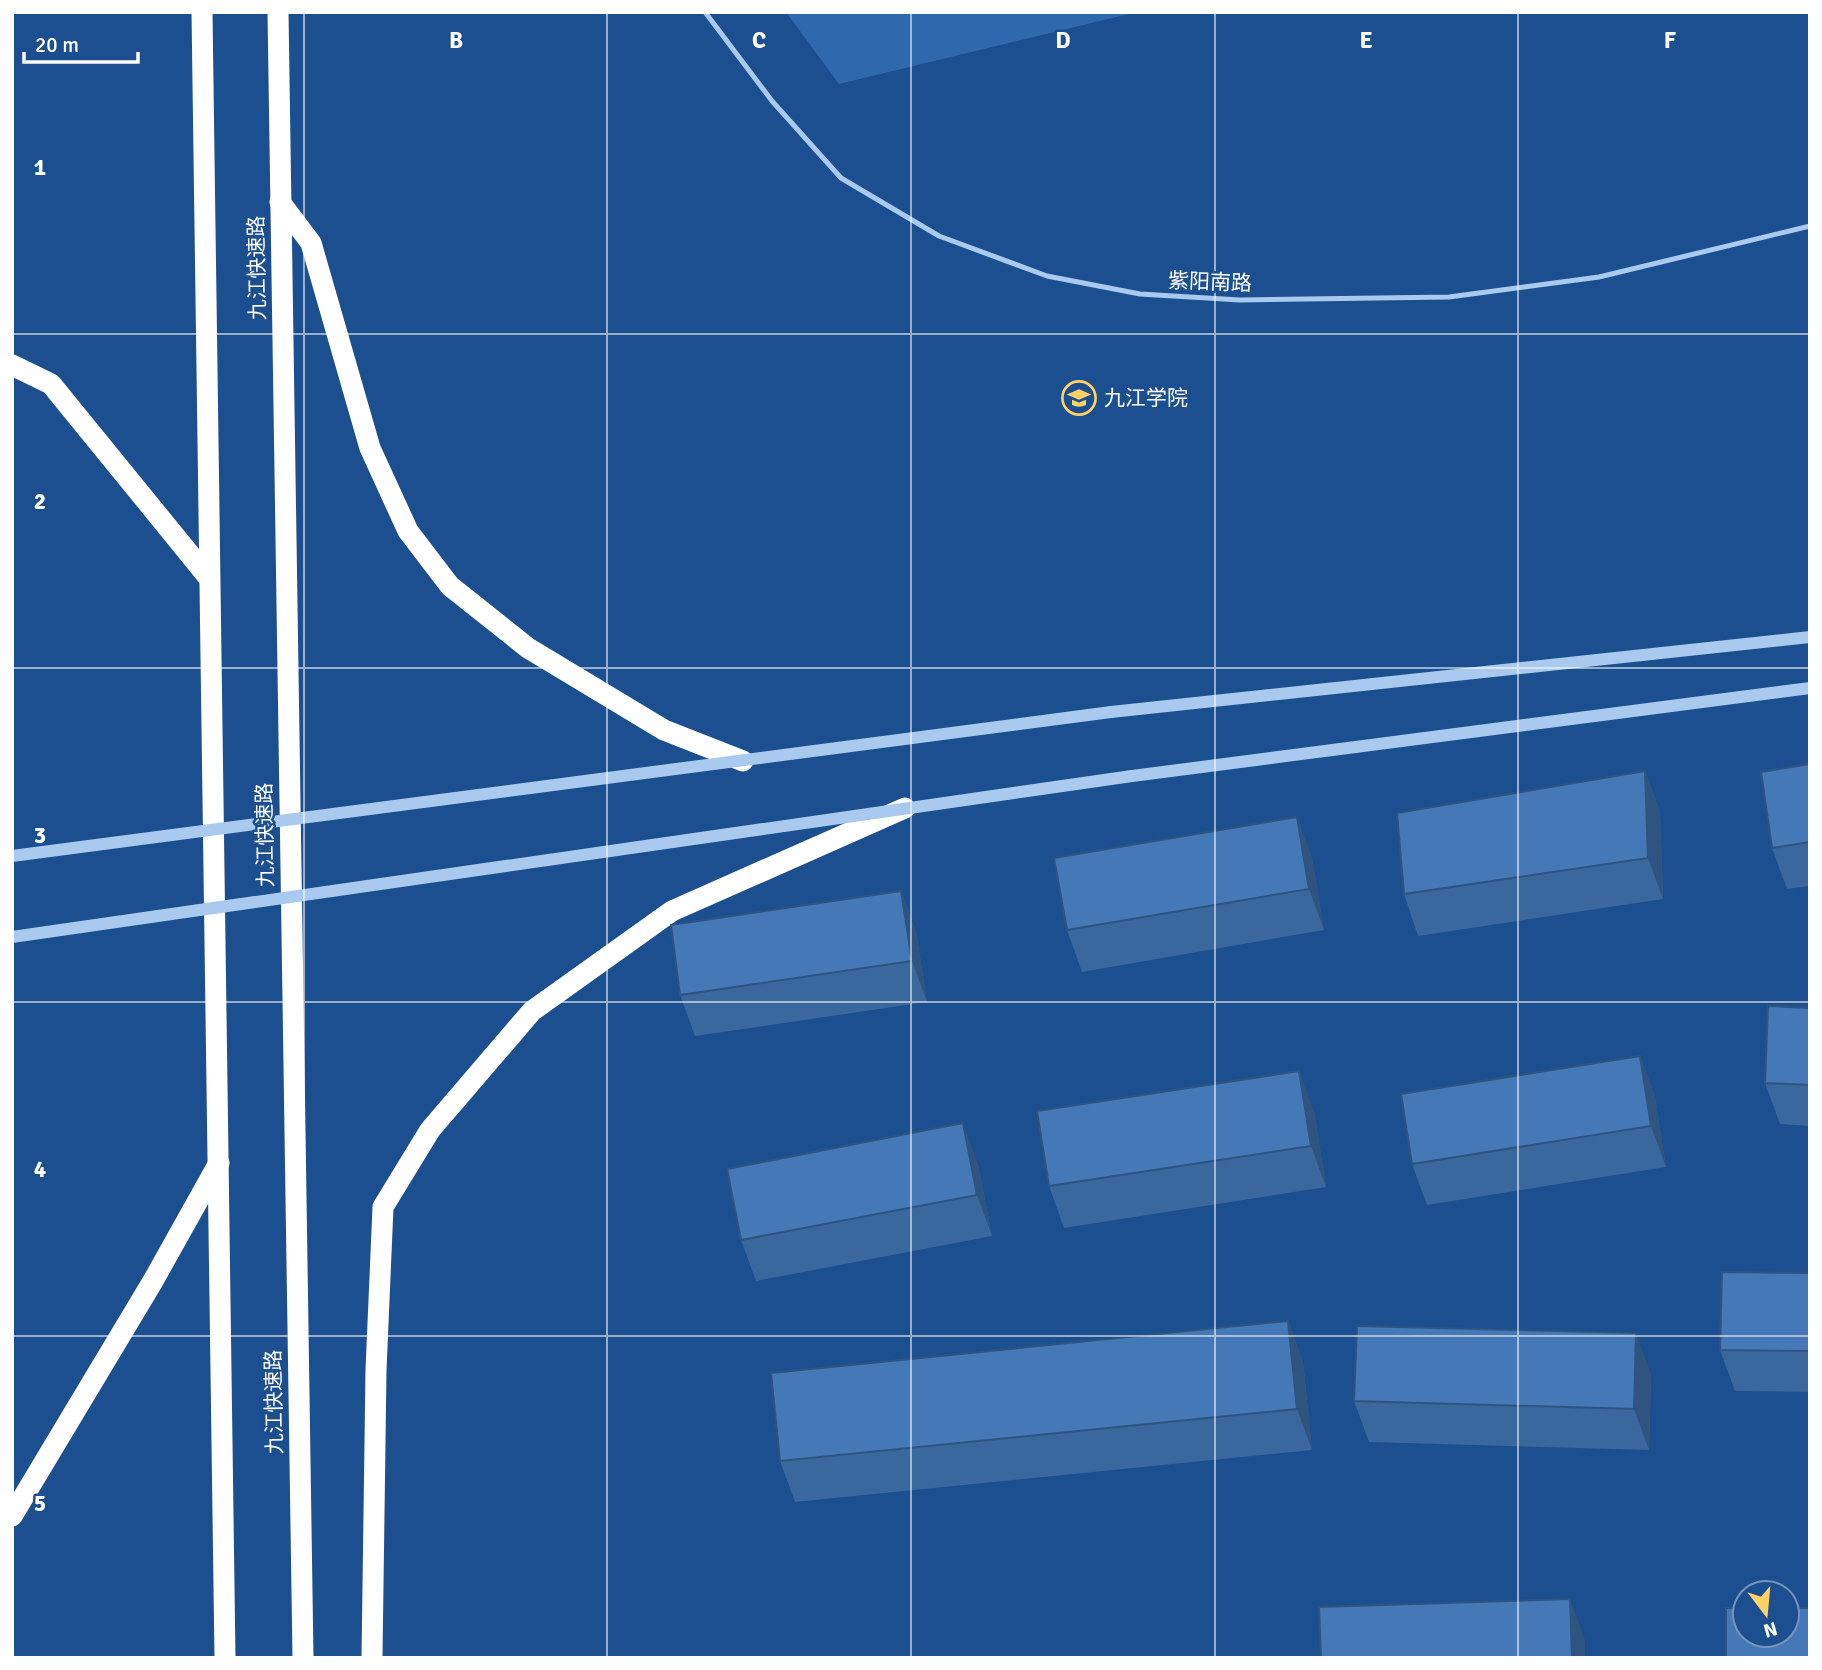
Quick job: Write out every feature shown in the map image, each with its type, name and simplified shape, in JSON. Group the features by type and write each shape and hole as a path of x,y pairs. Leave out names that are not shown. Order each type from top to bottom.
{"highway":[{"path":"202,12 225,1658"},
{"name":"九江快速路","path":"278,12 303,1658"},
{"path":"280,202 311,243 370,448 408,531 450,586 528,648 664,730 743,761"},
{"path":"12,365 51,384 209,579"},
{"path":"372,1658 376,1370 383,1207 430,1130 532,1011 672,911 905,808"},
{"path":"12,1516 153,1281 220,1161"}],"street":[{"path":"12,856 1111,712 1810,636"},
{"path":"12,937 1132,776 1810,688"}],"lane":[{"name":"紫阳南路","path":"705,12 772,101 841,178 939,236 1047,276 1127,292 1240,300 1449,298 1599,277 1810,226"}],"shaded area":[{"path":"786,12 1137,12 839,84"}],"building":[{"path":"1810,764 1810,842 1772,848 1761,772"},
{"path":"1645,771 1648,858 1404,894 1397,813"},
{"path":"1297,817 1309,889 1067,930 1054,858"},
{"path":"901,891 912,961 680,995 671,925"},
{"path":"1768,1006 1810,1008 1810,1085 1765,1083"},
{"path":"1640,1056 1651,1126 1412,1164 1401,1094"},
{"path":"1299,1071 1311,1146 1049,1186 1037,1111"},
{"path":"963,1123 977,1195 741,1240 727,1169"},
{"path":"1722,1272 1810,1273 1810,1351 1720,1350"},
{"path":"1288,1321 1297,1409 780,1461 771,1373"},
{"path":"1357,1326 1636,1333 1634,1409 1354,1401"},
{"path":"1570,1599 1572,1658 1321,1658 1319,1607"},
{"path":"1726,1608 1731,1608 1731,1649 1801,1649 1801,1608 1810,1608 1810,1658 1726,1658"}],"place":[{"name":"九江学院","path":"1079,398"}]}
